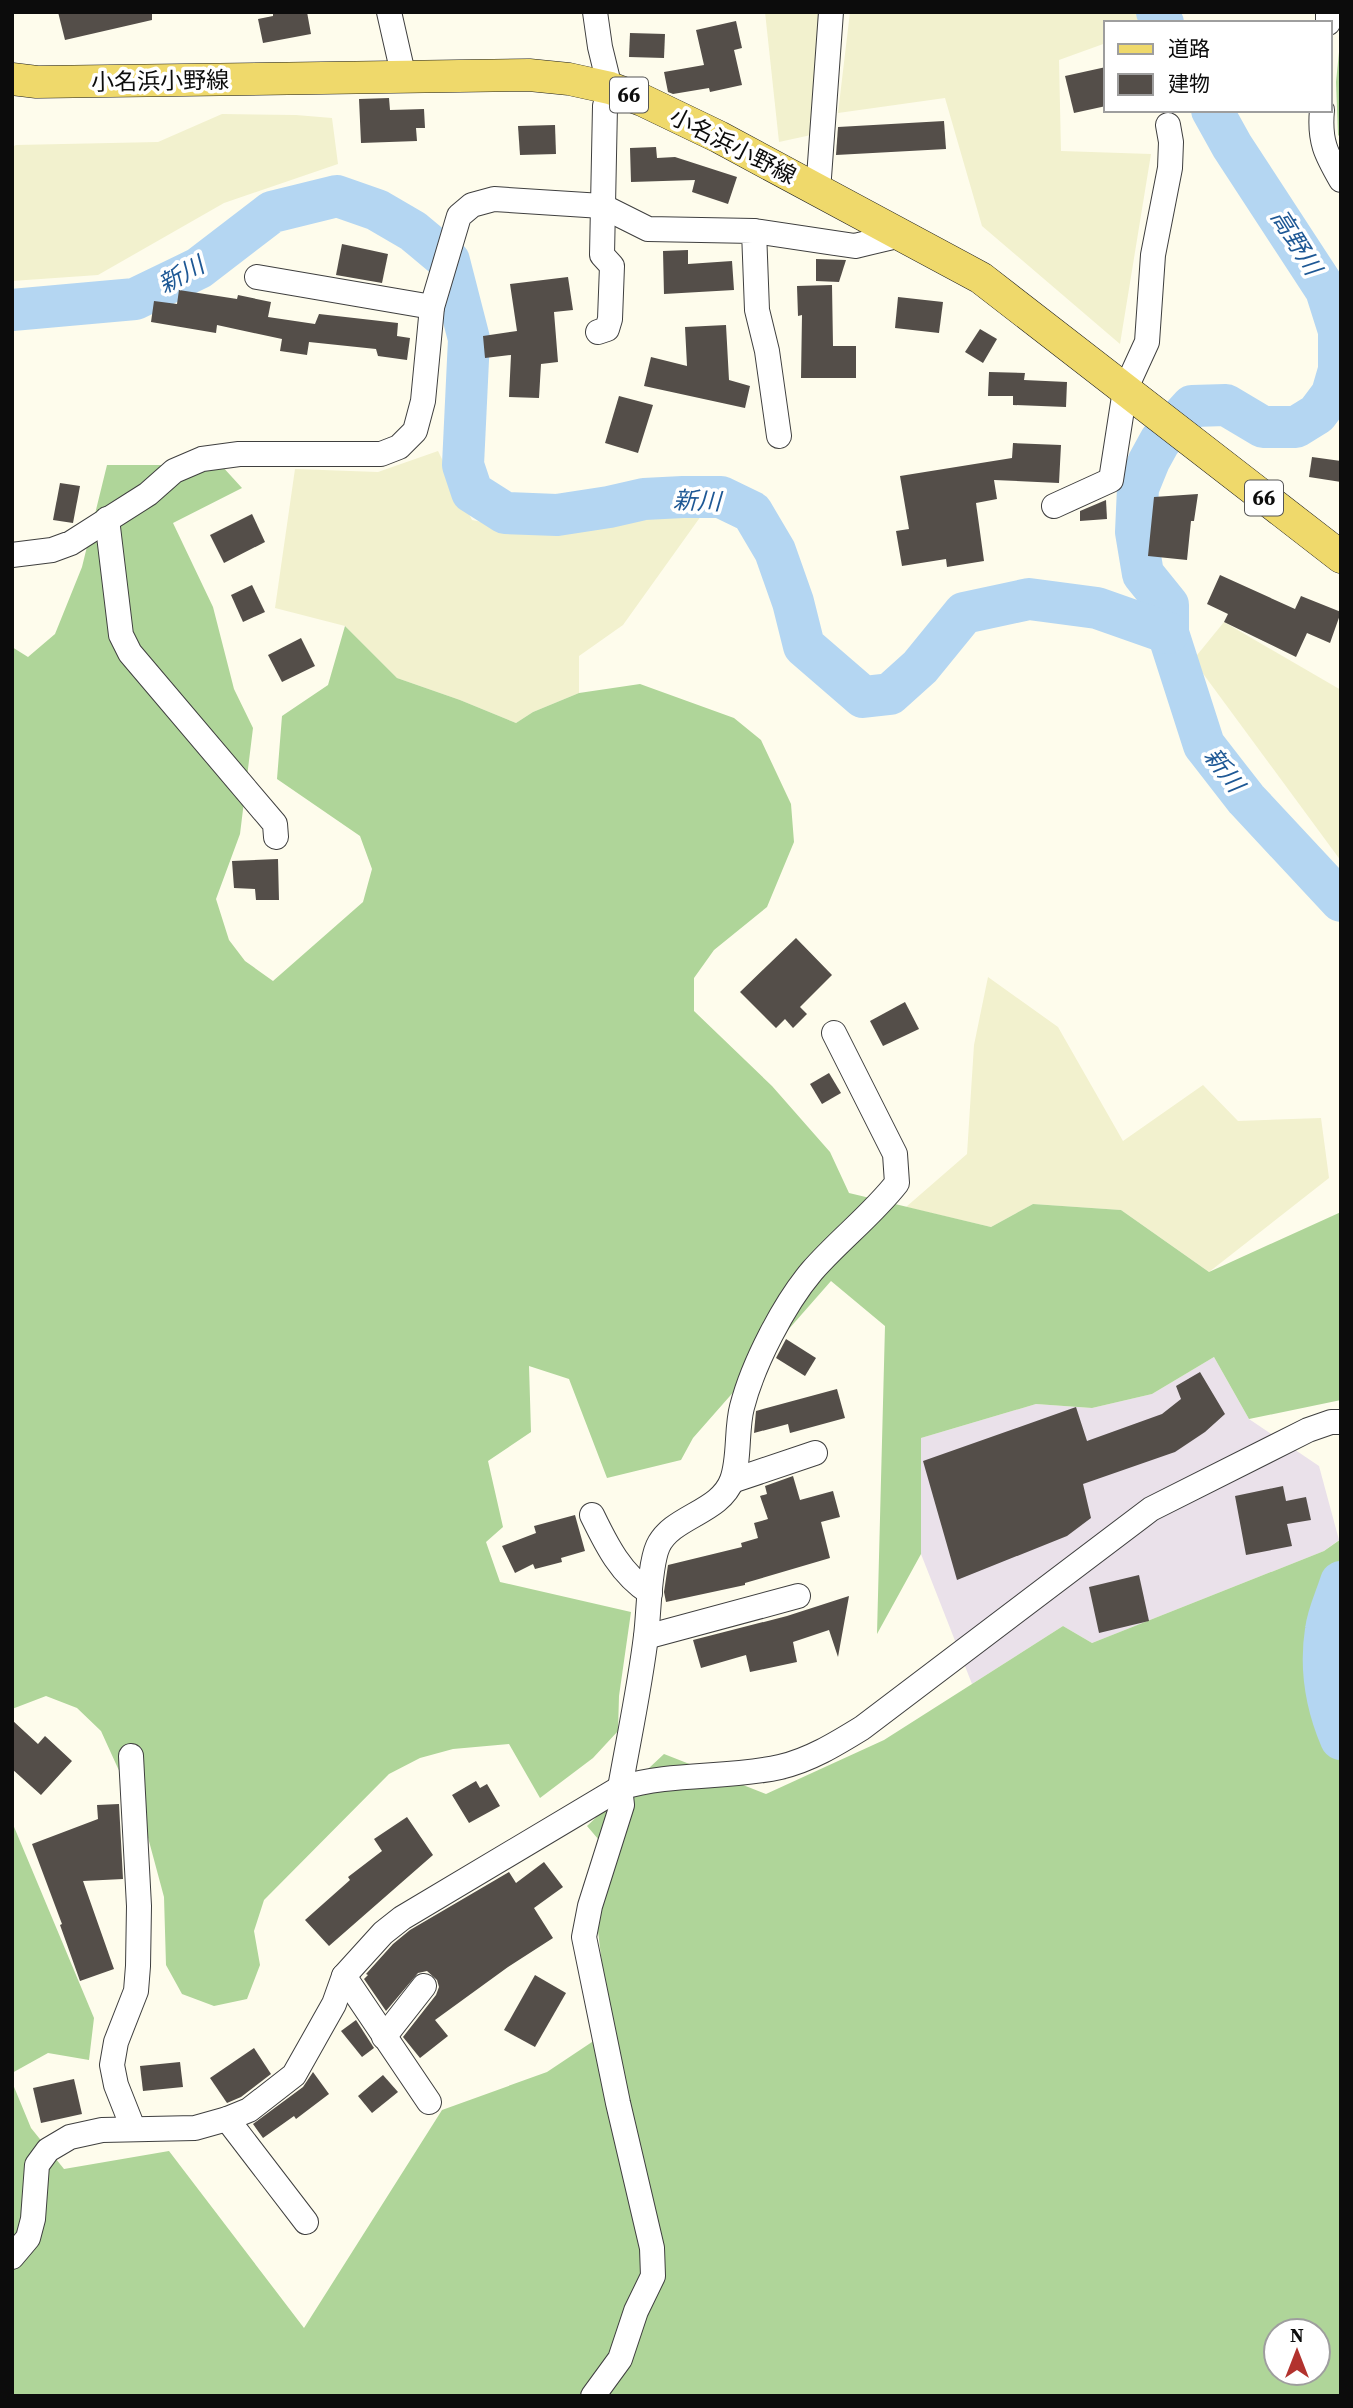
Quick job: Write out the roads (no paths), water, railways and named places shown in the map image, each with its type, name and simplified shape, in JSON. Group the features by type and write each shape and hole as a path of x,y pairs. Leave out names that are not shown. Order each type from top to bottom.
{"main road":[{"name":"小名浜小野線","path":"12,79 37,82 528,75 569,79 610,88 719,136 981,278 1341,557"}],"street":[{"path":"389,12 404,78"},
{"path":"595,12 610,88 605,106 602,255 612,266 610,319 607,329 598,332"},
{"path":"818,191 831,12"},
{"path":"1321,112 1320,131 1326,153 1341,180"},
{"path":"1054,506 1111,480 1125,390 1147,342 1153,255 1170,168 1171,142 1168,125"},
{"path":"12,555 52,550 71,543 148,495 174,471 202,459 239,453 381,454 399,447 415,431 423,401 434,299 460,216 472,205 494,199 602,206 648,229 754,231 855,246 901,236"},
{"path":"754,231 757,310 767,351 779,436"},
{"path":"257,277 434,299"},
{"path":"107,519 121,635 130,653 275,824 276,837"},
{"path":"593,2396 620,2359 636,2311 653,2276 652,2248 618,2103 584,1937 590,1906 622,1805 620,1787 646,1637 657,1548 667,1534 721,1496 732,1480 742,1407 760,1360 784,1310 811,1272 860,1220 882,1202 897,1183 895,1154 834,1032"},
{"path":"12,2257 29,2238 37,2165 48,2150 70,2137 102,2130 195,2128 227,2119 249,2109 294,2075 334,2004 344,1976 383,1933 402,1918 620,1787 647,1779 750,1772 782,1766 821,1753 862,1728 1151,1509 1308,1430 1341,1422"},
{"path":"732,1480 815,1453"},
{"path":"592,1515 622,1570 650,1593"},
{"path":"646,1637 798,1596"},
{"path":"131,1756 139,1906 138,1966 136,1991 116,2042 112,2065 116,2085 133,2128"},
{"path":"344,1976 429,2102"},
{"path":"384,2037 424,1986"},
{"path":"227,2119 306,2222"}],"waterway":[{"name":"高野川","path":"1157,12 1162,21"},
{"name":"高野川","path":"1213,112 1232,146 1326,290 1339,331 1339,370 1332,394 1317,414 1296,427 1263,427 1226,405 1192,406 1160,441 1149,461 1138,488 1136,532 1143,574 1168,605 1168,633 1204,745 1246,799 1341,901"},
{"name":"新川","path":"12,310 135,299 199,268 272,212 337,196 377,210 413,231 449,261 469,339 463,465 472,492 505,513 557,515 644,499 683,497 721,497 752,512 775,551 793,602 804,646 863,697 890,694 920,667 964,613 1029,599 1097,608 1168,633"},
{"name":"新川","path":"1341,1582 1330,1612 1324,1644 1328,1699 1341,1739"}]}
